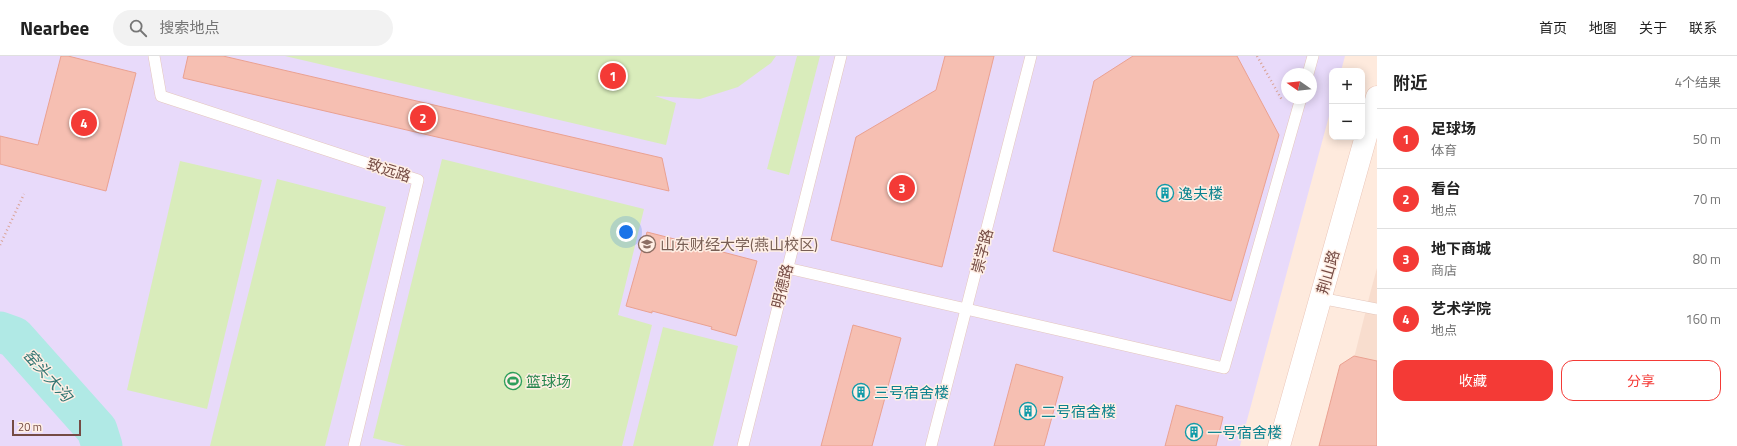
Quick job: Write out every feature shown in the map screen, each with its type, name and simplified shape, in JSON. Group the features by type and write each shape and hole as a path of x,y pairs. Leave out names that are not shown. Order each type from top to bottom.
{"main road":[{"name":"荆山路","path":"1279,446 1377,97"}],"lane":[{"name":"致远路","path":"154,56 161,96 418,180 354,446"},
{"name":"明德路","path":"743,446 841,56"},
{"name":"崇学路","path":"931,446 1031,56"},
{"path":"1310,68 1313,56"},
{"path":"787,268 1224,368 1299,104"},
{"path":"1320,298 1377,310"}],"path":[{"path":"1256,56 1295,121"},
{"path":"0,243 24,194"}],"shaded area":[{"name":"山东财经大学(燕山校区)","path":"0,56 1345,56 1342,68 1329,68 1329,116 1240,446 0,446"},
{"path":"1377,268 1377,446 1332,446 1371,290"}],"green space":[{"path":"285,56 776,56 771,63 738,87 700,99 655,96 676,103 666,145"},
{"path":"797,56 820,56 789,175 767,169"},
{"name":"篮球场","path":"442,159 644,209 618,315 652,325 622,446 406,446 373,438"},
{"path":"180,161 262,180 207,409 127,390"},
{"path":"277,179 386,207 325,446 210,446"},
{"path":"663,327 738,346 713,446 633,446"}],"building":[{"path":"61,56 68,56 136,73 106,191 0,164 0,136 38,145"},
{"path":"188,56 223,56 662,158 669,191 183,78"},
{"path":"945,56 994,56 942,267 831,240 856,137 936,90"},
{"name":"逸夫楼","path":"1133,56 1237,56 1279,135 1231,301 1053,251 1094,81"},
{"path":"647,232 690,243 691,241 716,248 715,250 757,261 736,336 711,329 712,327 652,311 652,313 626,306"},
{"name":"三号宿舍楼","path":"853,325 901,338 872,446 821,446"},
{"path":"1354,356 1377,361 1377,446 1319,446 1340,365"},
{"name":"二号宿舍楼","path":"1016,364 1063,377 1044,446 994,446"},
{"name":"一号宿舍楼","path":"1176,405 1223,417 1216,446 1165,446"}],"waterway":[{"name":"窑头大沟","path":"0,332 14,337 97,430 102,446"}],"place":[{"name":"足球场","path":"613,76"},
{"name":"看台","path":"423,118"},
{"name":"艺术学院","path":"84,123"},
{"name":"地下商城","path":"902,188"},
{"name":"逸夫楼","path":"1165,193"},
{"name":"山东财经大学(燕山校区)","path":"647,244"},
{"name":"篮球场","path":"513,381"},
{"name":"三号宿舍楼","path":"861,392"},
{"name":"二号宿舍楼","path":"1028,411"},
{"name":"一号宿舍楼","path":"1194,432"}]}
